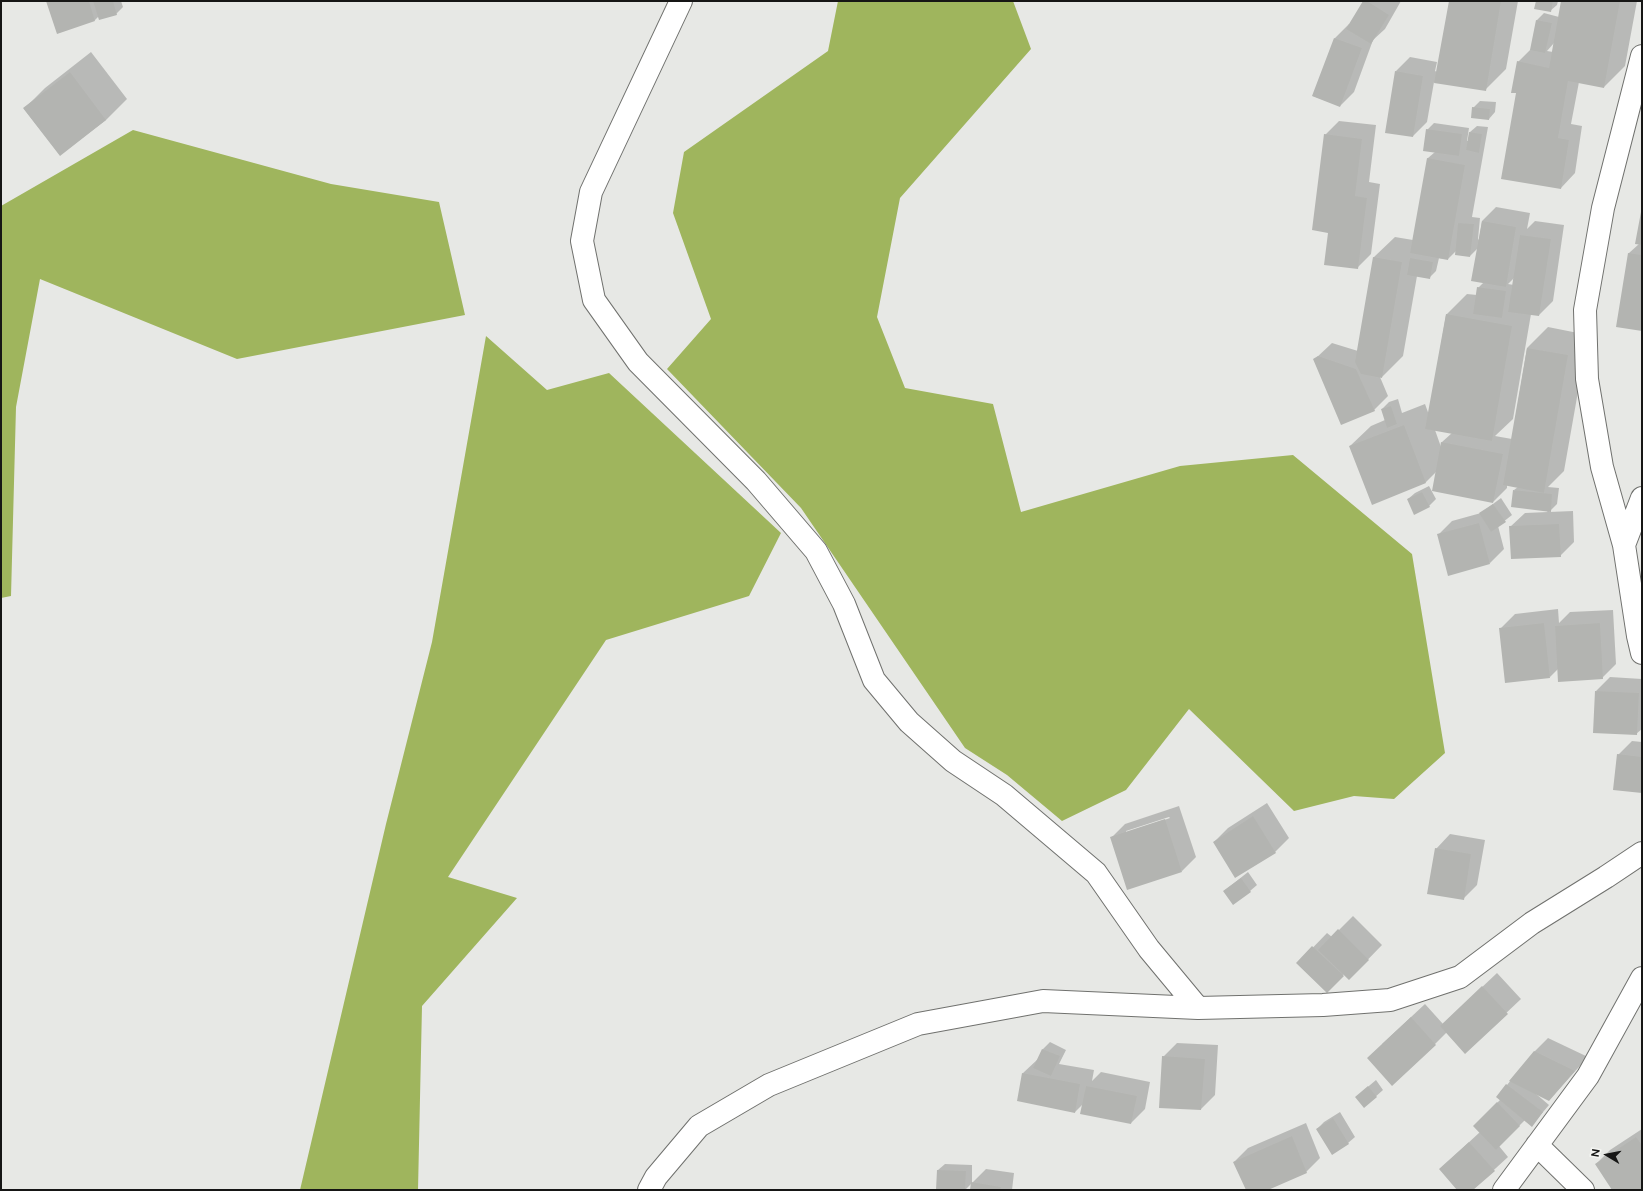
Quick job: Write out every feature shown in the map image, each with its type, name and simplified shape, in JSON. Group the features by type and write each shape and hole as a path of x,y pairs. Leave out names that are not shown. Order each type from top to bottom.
{"street":[{"path":"681,1 591,192 582,241 594,300 638,362 756,481 816,551 844,604 874,680 909,722 953,761 1004,795 1096,873 1150,949 1198,1008"},
{"path":"1642,56 1603,208 1585,310 1587,379 1599,452 1624,546 1642,653"},
{"path":"1624,546 1642,498"},
{"path":"649,1190 656,1177 699,1126 769,1085 918,1024 1043,1001 1198,1008 1323,1006 1390,1000 1460,977 1532,923 1642,853"},
{"path":"1504,1190 1588,1076 1642,978"},
{"path":"1537,1145 1583,1190"}],"green space":[{"path":"838,1 1013,1 1031,49 900,198 877,317 905,388 993,404 1021,512 1180,466 1293,455 1412,554 1445,753 1394,799 1354,796 1294,811 1189,709 1126,790 1062,821 1007,775 965,748 801,508 667,369 711,319 673,213 684,152 828,51"},
{"path":"133,130 331,184 439,202 465,315 237,359 40,279 16,407 11,596 1,598 1,206"},
{"path":"486,336 547,390 609,373 781,533 749,596 606,640 448,877 517,898 422,1006 418,1190 300,1190 386,824 432,642"}],"building":[{"path":"46,1 89,1 95,21 57,34"},
{"path":"93,1 113,1 117,15 99,20"},
{"path":"1363,1 1367,1 1389,15 1371,44 1346,29"},
{"path":"1449,1 1501,1 1486,91 1434,83"},
{"path":"1536,1 1553,1 1551,12 1534,9"},
{"path":"1561,1 1620,1 1604,88 1568,81 1558,138 1569,140 1561,189 1501,179 1516,93 1511,93 1517,61 1549,68"},
{"path":"1536,20 1552,23 1545,53 1530,50"},
{"path":"1334,38 1362,48 1340,107 1312,96"},
{"path":"1395,71 1423,76 1413,137 1385,133"},
{"path":"70,72 106,120 60,156 23,108"},
{"path":"1472,107 1490,109 1489,120 1471,118"},
{"path":"1426,129 1462,134 1459,156 1423,151"},
{"path":"1469,132 1482,134 1479,153 1466,150"},
{"path":"1324,134 1362,139 1355,196 1367,198 1358,269 1324,265 1328,233 1312,230"},
{"path":"1427,158 1465,165 1448,260 1410,253"},
{"path":"1642,212 1642,245 1635,244"},
{"path":"1482,221 1516,227 1506,287 1471,281"},
{"path":"1458,223 1474,224 1470,257 1455,255"},
{"path":"1520,235 1551,239 1539,316 1508,312"},
{"path":"1628,253 1642,255 1642,331 1616,327"},
{"path":"1373,257 1402,262 1382,378 1361,374 1355,362"},
{"path":"1410,258 1433,262 1430,279 1407,275"},
{"path":"1477,287 1506,291 1502,318 1473,314"},
{"path":"1446,314 1512,326 1492,441 1425,429"},
{"path":"1527,348 1568,355 1544,493 1503,485"},
{"path":"1318,356 1356,369 1375,411 1341,425 1313,359"},
{"path":"1391,406 1397,424 1387,428 1381,409"},
{"path":"1404,425 1426,483 1372,505 1349,446"},
{"path":"1441,442 1503,454 1493,503 1432,491"},
{"path":"1513,490 1552,494 1551,512 1511,507"},
{"path":"1422,492 1430,507 1414,515 1407,499"},
{"path":"1493,504 1506,522 1491,532 1479,513"},
{"path":"1479,523 1490,564 1448,576 1437,534"},
{"path":"1559,524 1561,557 1511,559 1509,526"},
{"path":"1544,623 1550,678 1505,683 1499,628"},
{"path":"1600,623 1603,679 1558,682 1555,626"},
{"path":"1595,691 1639,693 1637,735 1593,733"},
{"path":"1617,754 1642,757 1642,793 1613,790"},
{"path":"1253,816 1276,853 1235,878 1213,842"},
{"path":"1165,819 1182,872 1127,890 1110,837"},
{"path":"1435,848 1471,854 1464,900 1427,894"},
{"path":"1241,878 1251,892 1233,905 1223,891"},
{"path":"1338,929 1369,960 1349,980 1318,950"},
{"path":"1312,946 1344,976 1327,993 1296,963"},
{"path":"1482,986 1508,1014 1465,1054 1440,1026"},
{"path":"1411,1017 1436,1045 1392,1086 1367,1058"},
{"path":"1042,1049 1060,1056 1051,1076 1033,1068"},
{"path":"1534,1051 1575,1071 1549,1101 1509,1081"},
{"path":"1162,1056 1205,1059 1201,1110 1159,1108"},
{"path":"1022,1073 1080,1084 1075,1113 1017,1101"},
{"path":"1506,1084 1543,1112 1532,1127 1496,1097"},
{"path":"1086,1086 1137,1096 1131,1124 1080,1114"},
{"path":"1368,1086 1377,1097 1364,1108 1355,1097"},
{"path":"1497,1102 1520,1126 1496,1150 1473,1126"},
{"path":"1333,1118 1349,1144 1332,1155 1316,1129"},
{"path":"1292,1136 1307,1173 1268,1190 1246,1190 1233,1162"},
{"path":"1636,1137 1642,1145 1642,1190 1612,1190 1595,1164"},
{"path":"1469,1142 1495,1171 1473,1190 1457,1190 1439,1169"},
{"path":"937,1170 966,1171 965,1190 936,1190"},
{"path":"971,1182 1001,1187 1000,1190 970,1190"}]}
